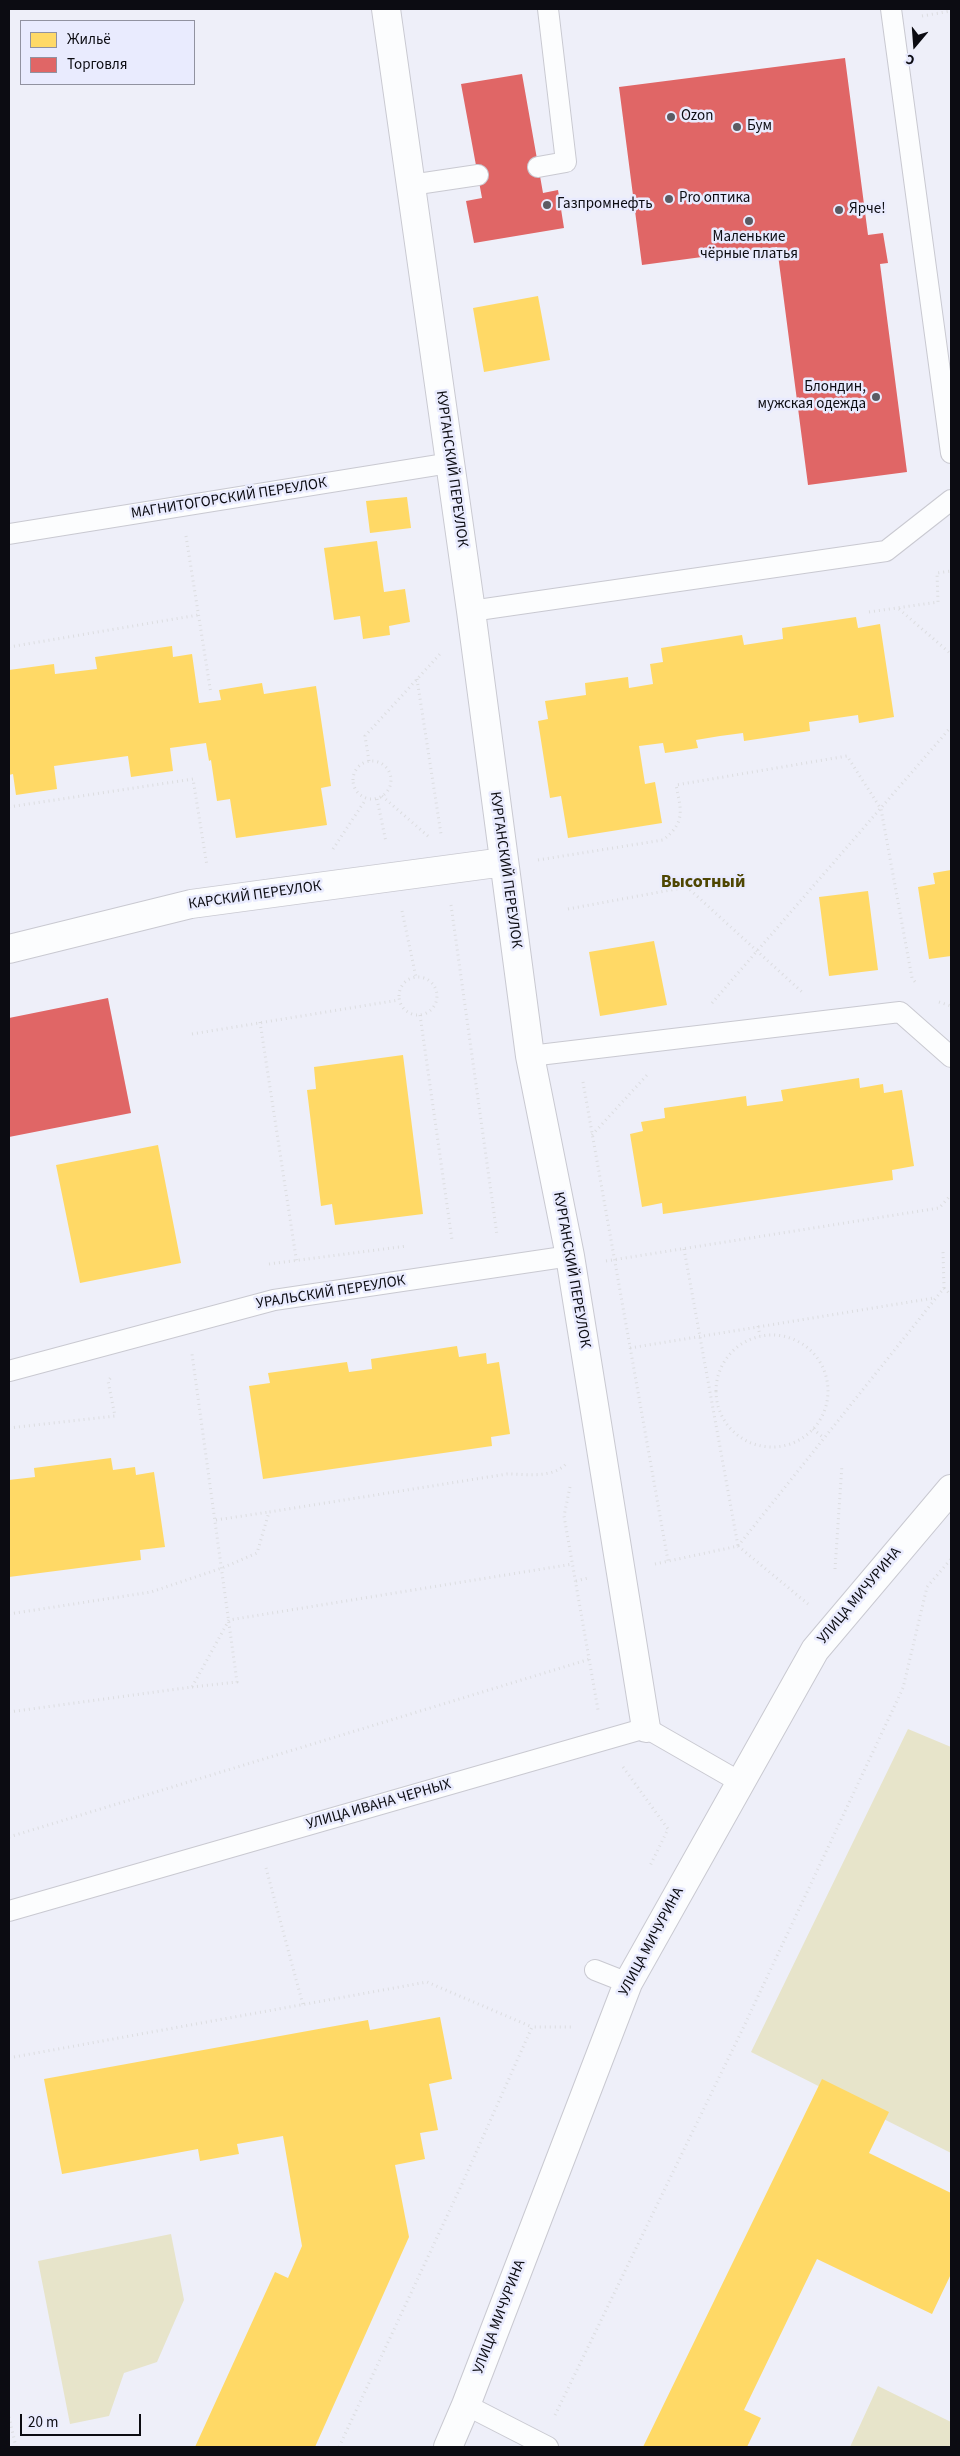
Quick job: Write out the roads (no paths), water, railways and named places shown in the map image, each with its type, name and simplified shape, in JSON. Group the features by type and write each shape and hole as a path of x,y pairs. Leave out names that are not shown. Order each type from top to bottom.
{"street":[{"name":"КУРГАНСКИЙ ПЕРЕУЛОК","path":"386,9 450,463 530,1056 570,1256 646,1728"},
{"name":"КАРСКИЙ ПЕРЕУЛОК","path":"9,949 191,904 504,862"},
{"name":"УЛИЦА МИЧУРИНА","path":"448,2447 628,1983 815,1650 951,1490"}],"lane":[{"path":"538,166 566,162 548,9"},
{"path":"891,9 951,453"},
{"path":"411,185 478,175"},
{"name":"МАГНИТОГОРСКИЙ ПЕРЕУЛОК","path":"9,534 450,463"},
{"path":"471,616 886,551 951,500"},
{"path":"530,1056 900,1012 951,1057"},
{"name":"УРАЛЬСКИЙ ПЕРЕУЛОК","path":"9,1371 274,1300 570,1256"},
{"path":"646,1728 740,1782"},
{"name":"УЛИЦА ИВАНА ЧЕРНЫХ","path":"9,1911 646,1728"},
{"path":"595,1970 628,1983"},
{"path":"466,2404 545,2446"}],"place":[{"name":"Ozon","path":"671,117"},
{"name":"Бум","path":"737,127"},
{"name":"Pro оптика","path":"669,199"},
{"name":"Газпромнефть","path":"547,205"},
{"name":"Ярче!","path":"839,210"},
{"name":"Маленькие чёрные платья","path":"749,221"},
{"name":"Блондин, мужская одежда","path":"876,397"}],"district":[{"name":"Высотный","path":"703,883"}]}
